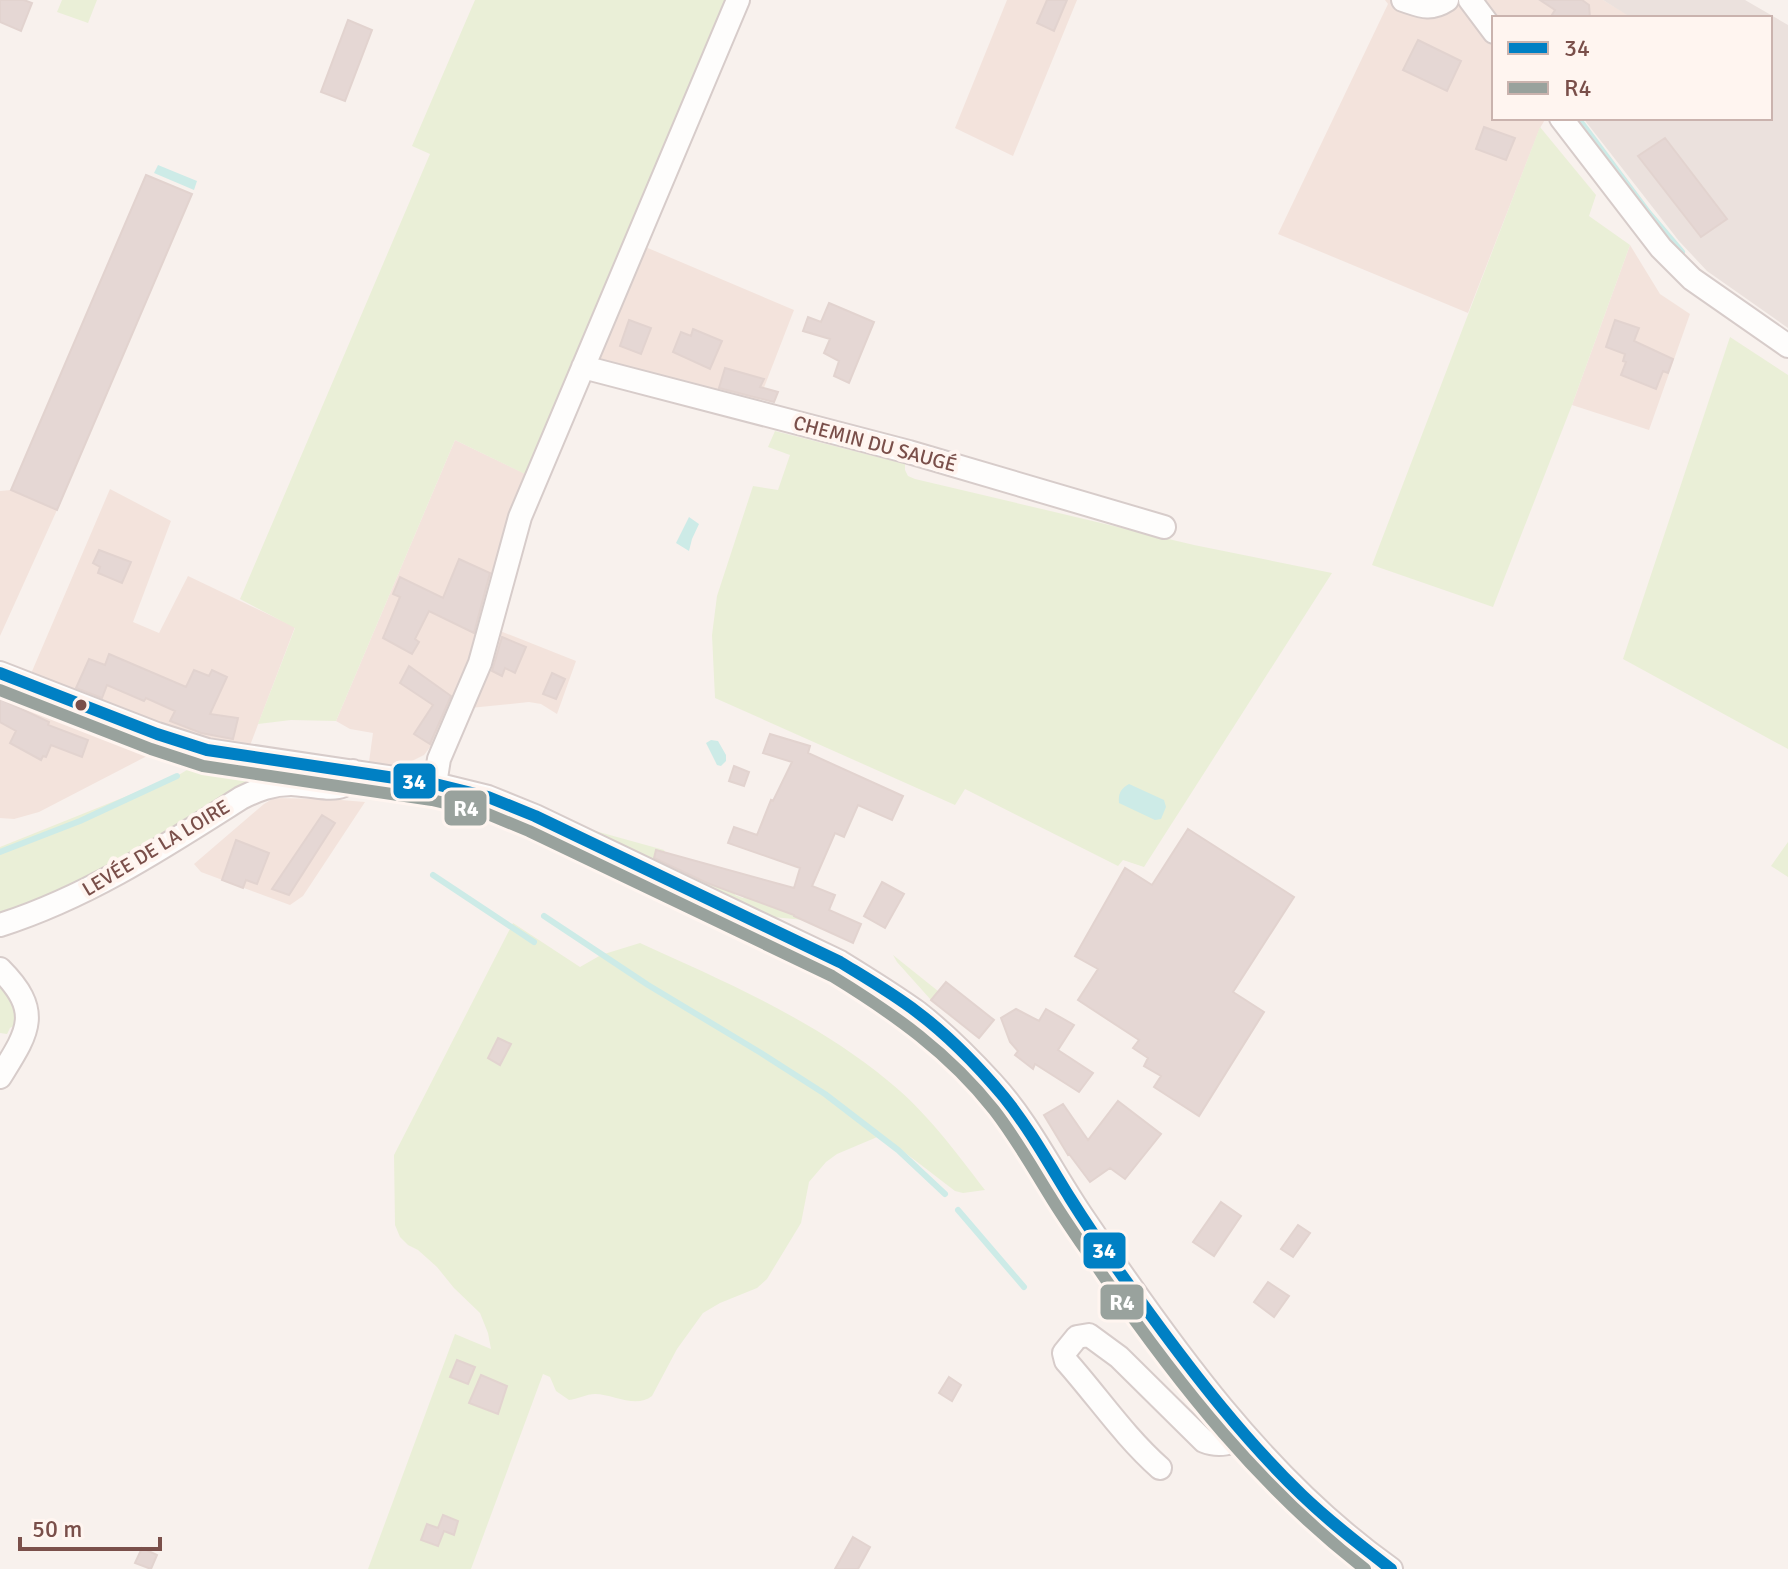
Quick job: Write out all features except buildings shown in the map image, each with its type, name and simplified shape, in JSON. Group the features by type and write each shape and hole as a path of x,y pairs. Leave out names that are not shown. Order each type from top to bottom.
{"street":[{"path":"435,784 439,759 480,663 520,517 738,0"},
{"path":"1403,0 1429,8 1447,0"},
{"path":"1470,0 1492,29"},
{"path":"1563,120 1661,248 1692,279 1788,346"},
{"name":"CHEMIN DU SAUGÉ","path":"583,367 909,452 1164,527"},
{"path":"0,673 207,750 435,784 488,797 543,820 840,962 886,990 919,1013 995,1086 1110,1258 1246,1437 1330,1522 1391,1569"},
{"name":"LEVÉE DE LA LOIRE","path":"0,925 101,884 258,789 288,784 334,788 344,785 353,771"},
{"path":"0,969 19,991 27,1009 25,1034 0,1077"},
{"path":"1160,1468 1121,1429 1066,1361 1064,1353 1077,1337 1089,1335 1119,1357 1204,1441 1226,1444 1246,1437"}],"shaded area":[{"path":"1007,0 1077,0 1013,156 955,128"},
{"path":"1385,0 1603,0 1628,15 1492,16 1492,120 1545,120 1468,313 1278,234 1388,4"},
{"path":"1603,0 1745,0 1788,25 1788,328 1707,271 1679,241 1585,120 1772,120 1772,16 1627,15"},
{"path":"636,243 794,310 755,411 583,367"},
{"path":"1630,245 1660,294 1690,314 1649,430 1572,405"},
{"path":"455,440 536,479 490,627 576,661 557,714 541,704 529,702 460,709 424,755 408,763 391,765 369,762 373,733 350,729 336,721"},
{"path":"110,489 171,521 133,622 159,633 188,576 295,627 246,756 176,741 39,812 14,819 0,818 0,673 27,683"},
{"path":"11,490 57,510 0,636 0,491"},
{"path":"274,798 365,802 303,896 290,905 201,872 194,864"}],"green space":[{"path":"62,0 97,0 88,23 57,12"},
{"path":"475,0 728,0 529,476 455,440 336,721 291,720 258,724 295,628 240,599 430,154 412,146"},
{"path":"1540,127 1596,195 1589,216 1630,245 1493,607 1372,565"},
{"path":"1730,337 1788,375 1788,749 1623,659"},
{"path":"775,431 905,464 908,476 915,479 1194,545 1332,573 1144,867 1123,860 1118,866 965,789 955,805 715,698 712,635 717,596 753,486 778,490 790,455 768,447"},
{"path":"234,764 337,779 297,778 105,875 0,917 0,847 177,776 195,765"},
{"path":"570,824 664,850 666,855 679,856 676,867 681,871 804,920 757,913"},
{"path":"1788,842 1788,877 1771,866"},
{"path":"513,923 580,967 601,955 640,943 736,987 800,1021 859,1059 901,1092 939,1132 985,1190 955,1191 882,1135 837,1154 809,1182 801,1223 767,1279 757,1288 703,1313 677,1349 652,1396 646,1400 632,1401 595,1394 569,1400 556,1391 550,1377 543,1374 471,1569 368,1569 455,1334 491,1349 480,1313 437,1267 400,1237 395,1225 394,1155"},
{"path":"893,955 938,991 931,1000 897,962"},
{"path":"0,977 14,994 17,1024 7,1034 0,1033"}],"water":[{"path":"158,165 197,181 194,190 154,173"},
{"path":"689,517 699,524 689,551 676,543"},
{"path":"718,741 726,755 726,761 721,766 717,765 706,743"},
{"path":"1129,784 1164,800 1166,807 1161,819 1155,820 1119,803 1121,792"}],"waterway":[{"path":"1579,120 1682,252"},
{"path":"0,852 80,821 177,776"},
{"path":"433,875 534,942"},
{"path":"544,916 648,985 825,1094 898,1150 945,1194"},
{"path":"958,1210 1024,1287"}],"transit line":[{"name":"34","path":"0,673 157,734 207,750 435,784 488,797 535,816 840,962 889,992 952,1041 1004,1097 1119,1271 1185,1361 1241,1430 1313,1505 1391,1569"},
{"name":"R4","path":"0,690 203,766 432,800 483,812 529,831 832,976 855,990 919,1036 977,1089 1009,1131 1104,1277 1192,1395 1290,1504 1365,1569"}]}
